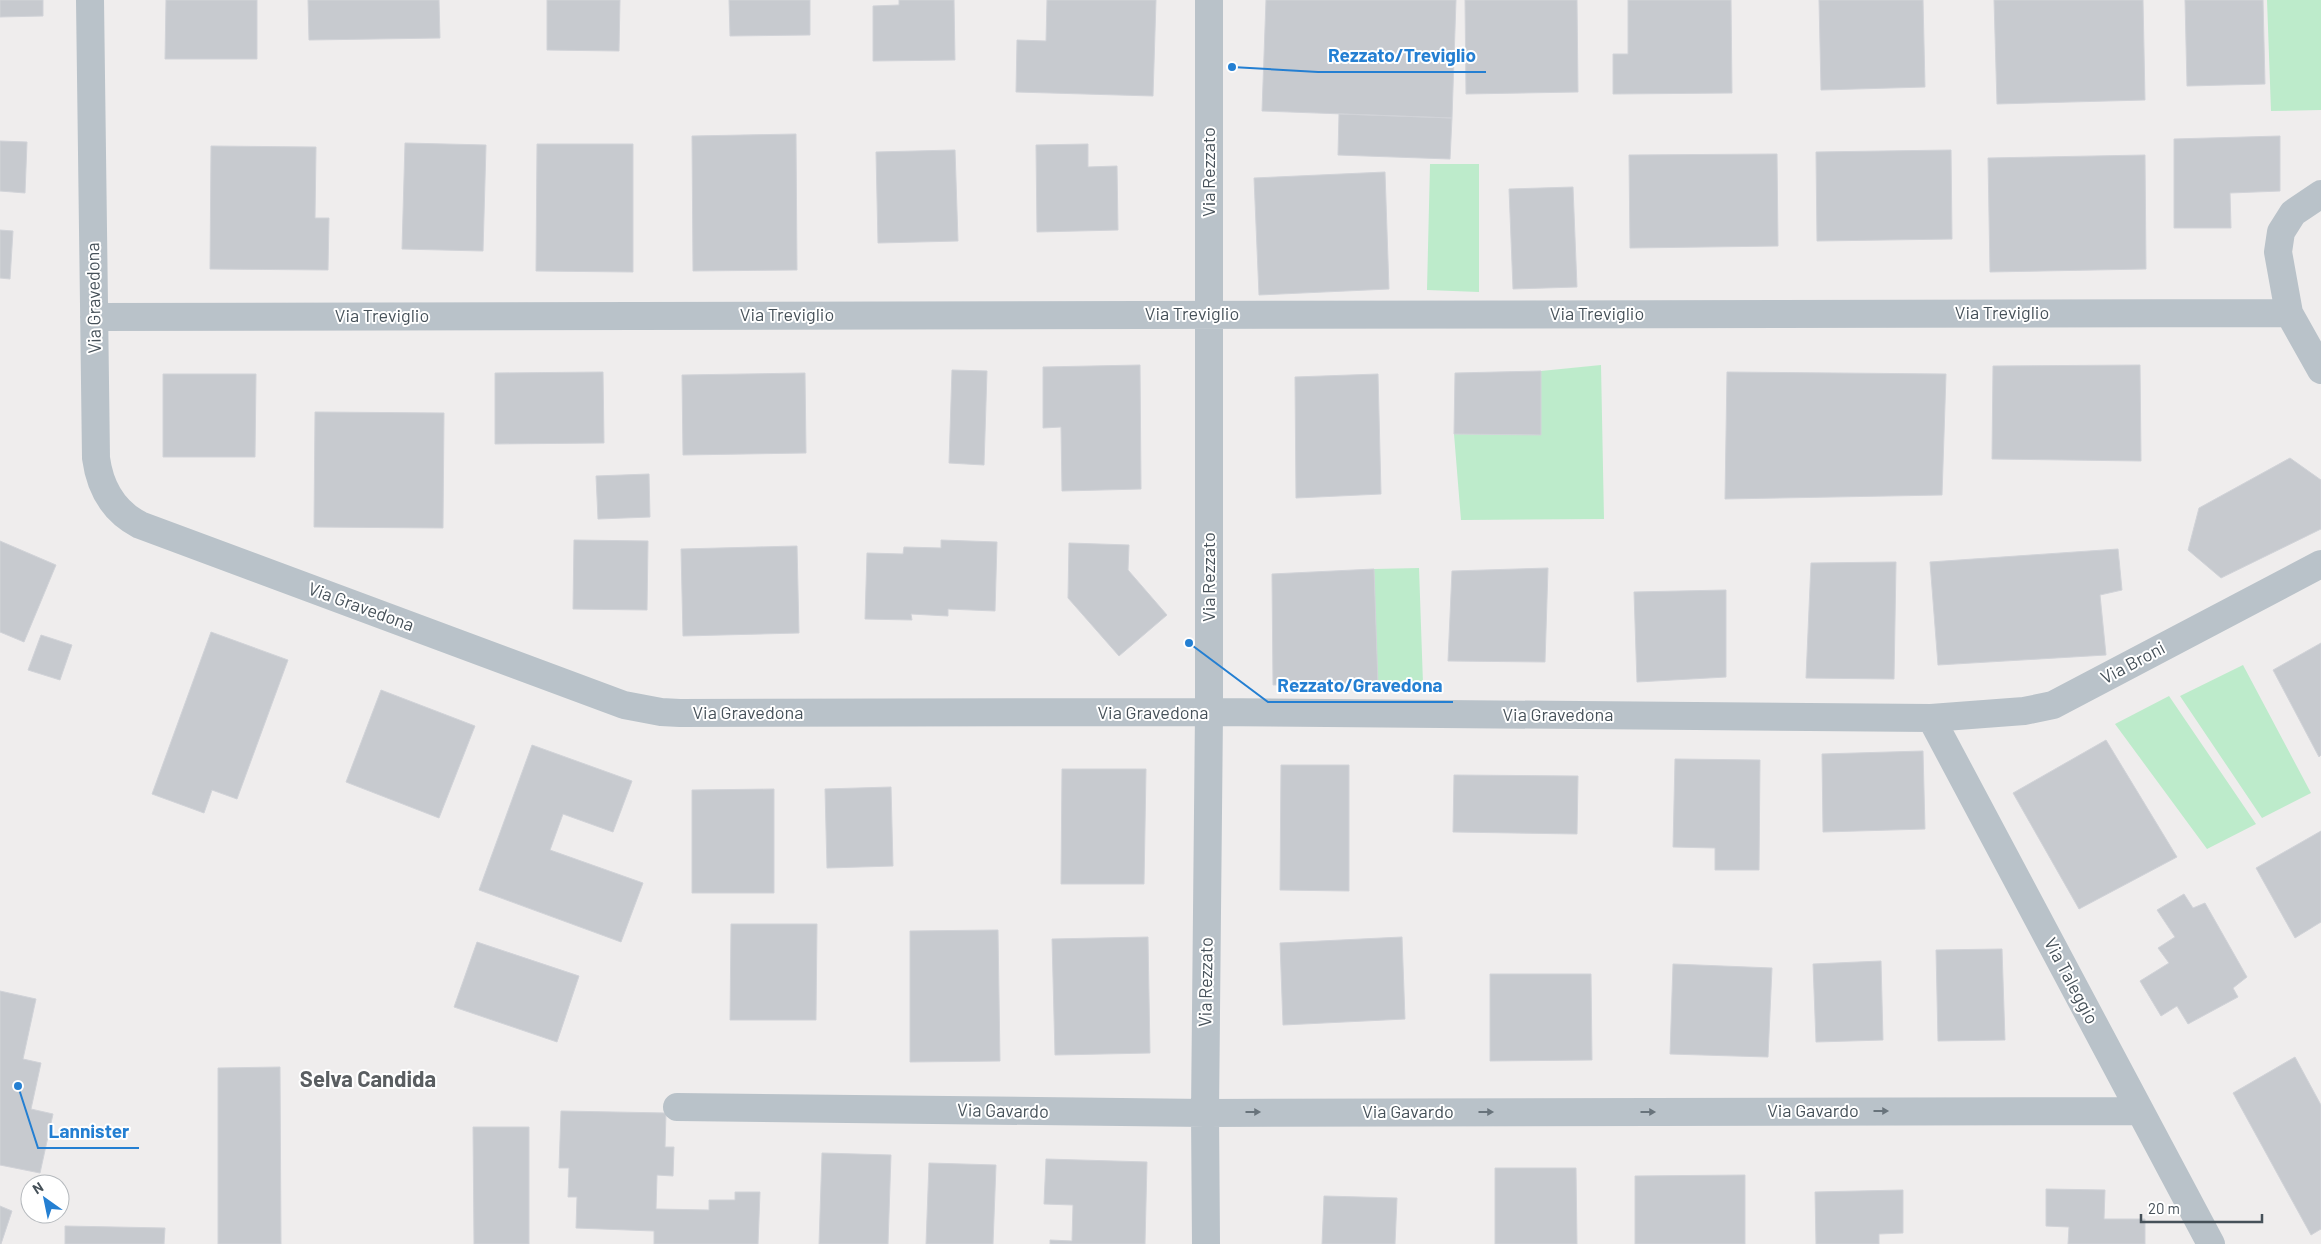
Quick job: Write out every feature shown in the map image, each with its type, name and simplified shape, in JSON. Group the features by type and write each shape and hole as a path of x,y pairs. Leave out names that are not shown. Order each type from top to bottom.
{"street":[{"name":"Via Gravedona","path":"90,0 96,458 98,471 108,497 128,519 624,705 661,712 1209,712 1931,718"},
{"name":"Via Rezzato","path":"1206,1244 1205,1113 1209,712 1209,0"},
{"path":"2321,194 2294,213 2281,232 2278,252 2289,313 2321,370"},
{"name":"Via Treviglio","path":"94,317 2289,313"},
{"name":"Via Broni","path":"1931,718 2024,712 2053,705 2321,564"},
{"name":"Via Taleggio","path":"1931,718 2211,1244"},
{"name":"Via Gavardo","path":"677,1107 1205,1113 2139,1110"}],"green space":[{"path":"2267,0 2321,0 2321,110 2271,111"},
{"path":"1430,164 1479,164 1479,292 1427,290"},
{"path":"1601,365 1604,519 1461,520 1454,434 1541,435 1541,371"},
{"path":"1419,568 1423,684 1378,685 1374,569"},
{"path":"2243,665 2311,793 2262,818 2180,696"},
{"path":"2169,696 2256,824 2207,849 2115,724"}],"building":[{"path":"0,0 43,0 43,16 0,17"},
{"path":"166,0 257,0 257,59 165,59"},
{"path":"308,0 439,0 440,38 309,40"},
{"path":"547,0 620,0 619,51 547,50"},
{"path":"729,0 810,0 810,35 730,36"},
{"path":"899,0 954,0 955,60 873,61 873,6 899,5"},
{"path":"1047,0 1156,0 1153,96 1016,92 1017,40 1046,41"},
{"path":"1266,0 1456,0 1452,118 1262,111"},
{"path":"1465,0 1577,0 1578,92 1466,94"},
{"path":"1628,0 1731,0 1732,93 1613,94 1613,54 1628,54"},
{"path":"1819,0 1923,0 1925,87 1821,90"},
{"path":"1994,0 2143,0 2145,100 1997,104"},
{"path":"2185,0 2263,0 2265,84 2187,86"},
{"path":"1339,114 1452,118 1450,159 1338,155"},
{"path":"796,134 797,270 693,271 692,136"},
{"path":"2280,136 2280,191 2230,193 2231,228 2174,228 2174,139"},
{"path":"0,141 27,142 25,193 0,191"},
{"path":"405,143 486,145 483,251 402,249"},
{"path":"537,144 633,144 633,272 536,271"},
{"path":"1088,144 1088,167 1117,166 1118,230 1037,232 1036,145"},
{"path":"211,146 316,147 315,218 329,218 328,270 210,269"},
{"path":"955,150 958,241 878,243 876,152"},
{"path":"1951,150 1952,239 1817,241 1816,152"},
{"path":"1777,154 1778,246 1630,248 1629,155"},
{"path":"2145,155 2146,269 1990,272 1988,158"},
{"path":"1385,172 1389,289 1259,295 1254,178"},
{"path":"1573,187 1577,287 1513,289 1509,189"},
{"path":"0,230 13,231 10,279 0,278"},
{"path":"1140,365 1141,489 1062,491 1061,427 1043,428 1043,367"},
{"path":"2140,365 2141,461 1992,459 1993,366"},
{"path":"952,370 987,371 984,465 949,463"},
{"path":"1541,371 1541,435 1454,434 1455,373"},
{"path":"603,372 604,443 495,444 495,373"},
{"path":"1727,372 1946,374 1942,495 1725,499"},
{"path":"805,373 806,453 683,455 682,375"},
{"path":"163,374 256,374 255,457 163,457"},
{"path":"1378,374 1381,494 1296,498 1295,377"},
{"path":"315,412 444,413 443,528 314,527"},
{"path":"2290,458 2321,480 2321,529 2221,578 2188,550 2199,508"},
{"path":"649,474 650,517 598,519 596,476"},
{"path":"574,540 648,541 647,610 573,609"},
{"path":"941,540 997,542 995,611 948,609 948,616 911,614 912,620 865,619 867,553 903,554 904,547 941,548"},
{"path":"0,541 56,565 24,642 0,632"},
{"path":"1069,543 1129,545 1128,570 1167,615 1119,656 1068,598"},
{"path":"797,546 799,633 683,636 681,549"},
{"path":"2118,549 2122,590 2100,595 2106,655 1938,665 1930,562"},
{"path":"1896,562 1894,679 1806,678 1811,563"},
{"path":"1548,568 1545,662 1448,661 1452,571"},
{"path":"1374,569 1378,685 1273,685 1272,574"},
{"path":"1726,590 1726,677 1637,682 1634,592"},
{"path":"211,632 288,660 237,799 212,790 204,813 152,794"},
{"path":"41,635 72,645 60,680 28,670"},
{"path":"2321,643 2321,755 2319,757 2273,670"},
{"path":"381,690 475,726 439,818 346,782"},
{"path":"2106,740 2177,857 2079,909 2013,793"},
{"path":"532,745 632,781 613,832 563,814 550,850 643,883 621,942 479,890"},
{"path":"1923,751 1925,829 1823,832 1822,754"},
{"path":"1675,759 1760,760 1759,870 1715,870 1715,848 1673,847"},
{"path":"1281,765 1349,765 1349,891 1280,890"},
{"path":"1062,769 1146,769 1144,884 1061,884"},
{"path":"1454,775 1578,776 1577,834 1453,832"},
{"path":"891,787 893,866 827,868 825,789"},
{"path":"774,789 774,893 692,893 692,790"},
{"path":"2321,831 2321,922 2295,938 2256,868"},
{"path":"2184,894 2193,908 2205,903 2247,977 2233,988 2238,997 2188,1024 2177,1006 2161,1016 2140,981 2169,963 2158,948 2175,937 2157,910"},
{"path":"731,924 817,924 816,1020 730,1020"},
{"path":"998,930 1000,1061 910,1062 910,931"},
{"path":"1148,937 1150,1053 1055,1055 1052,939"},
{"path":"1402,937 1405,1019 1283,1025 1280,943"},
{"path":"477,942 579,976 557,1042 454,1007"},
{"path":"2002,949 2005,1040 1938,1041 1936,950"},
{"path":"1881,961 1883,1040 1816,1042 1813,964"},
{"path":"1673,964 1772,968 1768,1057 1670,1054"},
{"path":"1490,974 1591,974 1592,1060 1490,1061"},
{"path":"0,991 36,999 23,1059 41,1063 31,1109 53,1114 40,1173 0,1165"},
{"path":"2295,1057 2321,1105 2321,1229 2311,1235 2233,1093"},
{"path":"280,1067 281,1244 218,1244 218,1068"},
{"path":"561,1111 666,1113 665,1147 674,1147 673,1176 657,1175 656,1209 709,1210 709,1200 735,1200 735,1192 760,1192 758,1244 654,1244 654,1231 576,1228 577,1197 568,1197 569,1168 559,1168"},
{"path":"473,1127 529,1127 529,1244 474,1244"},
{"path":"822,1153 891,1155 888,1244 819,1244"},
{"path":"1046,1159 1147,1162 1145,1244 1050,1244 1050,1240 1072,1241 1073,1205 1044,1204"},
{"path":"929,1163 996,1165 993,1244 926,1244"},
{"path":"1495,1168 1576,1168 1577,1244 1495,1244"},
{"path":"1745,1175 1745,1244 1635,1244 1635,1176"},
{"path":"2046,1189 2105,1190 2104,1219 2145,1219 2145,1244 2068,1244 2069,1227 2046,1226"},
{"path":"1903,1190 1903,1233 1879,1234 1879,1244 1816,1244 1815,1192"},
{"path":"1324,1196 1397,1198 1395,1244 1322,1244"},
{"path":"0,1206 12,1211 1,1244 0,1244"},
{"path":"65,1226 165,1228 164,1244 65,1244"}],"place":[{"name":"Rezzato/Treviglio","path":"1232,67"},
{"name":"Rezzato/Gravedona","path":"1189,643"},
{"name":"Lannister","path":"18,1086"}],"district":[{"name":"Selva Candida","path":"368,1079"}]}
